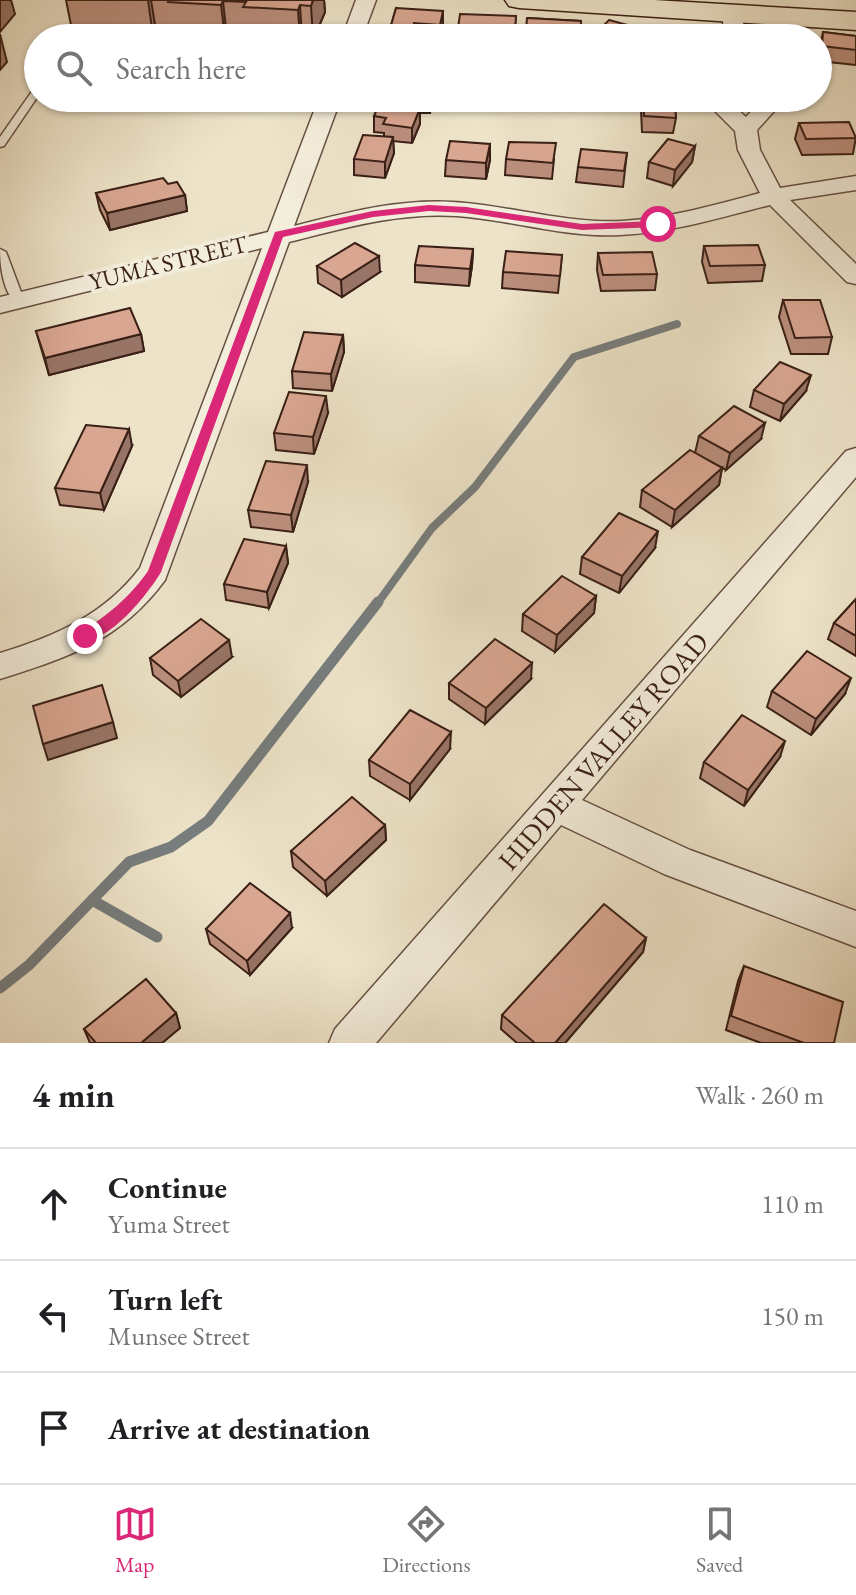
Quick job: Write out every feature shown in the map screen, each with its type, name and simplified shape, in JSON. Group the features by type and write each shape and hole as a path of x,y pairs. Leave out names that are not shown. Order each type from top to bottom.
{"main road":[{"path":"519,0 717,24"},
{"path":"783,24 856,21"}],"street":[{"path":"357,24 366,0"},
{"path":"0,666 85,636 115,618 138,596 154,572 325,112"},
{"path":"728,112 746,129"},
{"path":"762,112 746,129 746,140 755,166 775,195 856,277"},
{"name":"YUMA STREET","path":"9,302 279,234 373,214 429,208 466,210 563,226 621,228 676,221 775,195 856,183"},
{"name":"HIDDEN VALLEY ROAD","path":"349,1043 856,458"},
{"path":"555,805 677,862 856,929"}],"lane":[{"path":"0,144 24,109"},
{"path":"0,252 9,302"}],"building":[{"path":"169,0 313,0 311,6 300,5 298,10 243,7 246,2 223,1 221,5"},
{"path":"396,8 443,11 440,24 391,24"},
{"path":"460,14 516,16 515,24 459,24"},
{"path":"527,18 581,21 581,24 527,24"},
{"path":"832,33 856,36 856,50 832,47"},
{"path":"376,112 418,112 412,128 383,124 386,118 374,116"},
{"path":"644,112 675,112 676,118 644,116"},
{"path":"849,122 856,138 806,139 799,123"},
{"path":"363,135 393,137 385,162 354,159"},
{"path":"668,139 695,146 675,170 649,162"},
{"path":"450,141 490,144 486,163 446,160"},
{"path":"509,142 556,143 553,163 506,159"},
{"path":"581,149 627,153 624,171 578,167"},
{"path":"163,178 168,184 177,182 185,195 107,213 96,193"},
{"path":"355,243 379,256 341,280 317,266"},
{"path":"758,245 765,265 710,266 704,246"},
{"path":"419,246 473,249 470,269 415,265"},
{"path":"506,251 562,255 560,276 503,272"},
{"path":"652,252 657,274 603,275 598,253"},
{"path":"783,300 820,300 832,337 795,338"},
{"path":"130,308 141,334 45,358 36,331"},
{"path":"304,332 343,335 331,374 292,371"},
{"path":"780,362 811,375 784,404 754,390"},
{"path":"289,392 326,396 313,437 274,433"},
{"path":"734,406 765,423 730,453 699,436"},
{"path":"86,425 129,429 100,493 55,488"},
{"path":"690,450 722,468 675,510 642,490"},
{"path":"266,461 307,465 291,515 248,510"},
{"path":"619,513 658,531 622,576 582,557"},
{"path":"244,539 286,546 267,592 224,584"},
{"path":"562,576 596,596 557,635 523,614"},
{"path":"856,599 856,636 834,623"},
{"path":"201,619 229,640 178,681 150,658"},
{"path":"495,639 532,663 486,708 449,683"},
{"path":"807,651 851,678 816,719 772,691"},
{"path":"102,685 113,722 43,744 33,706"},
{"path":"410,710 451,732 410,784 369,760"},
{"path":"742,715 785,741 748,790 704,762"},
{"path":"352,797 385,825 325,881 291,851"},
{"path":"250,883 290,913 247,961 206,929"},
{"path":"604,904 646,938 555,1043 535,1043 502,1015"},
{"path":"744,966 843,1002 834,1043 804,1043 731,1016"},
{"path":"146,979 176,1013 141,1043 96,1043 84,1029"}],"waterway":[{"path":"377,604 432,528 475,487 574,357 677,324"},
{"path":"92,900 129,862 171,847 208,821 378,602"},
{"path":"0,988 29,965 92,900"},
{"path":"92,900 157,937"}],"route":[{"path":"85,636 115,618 138,596 154,572 279,234 373,214 429,208 466,210 563,226 621,228 658,224"}]}
